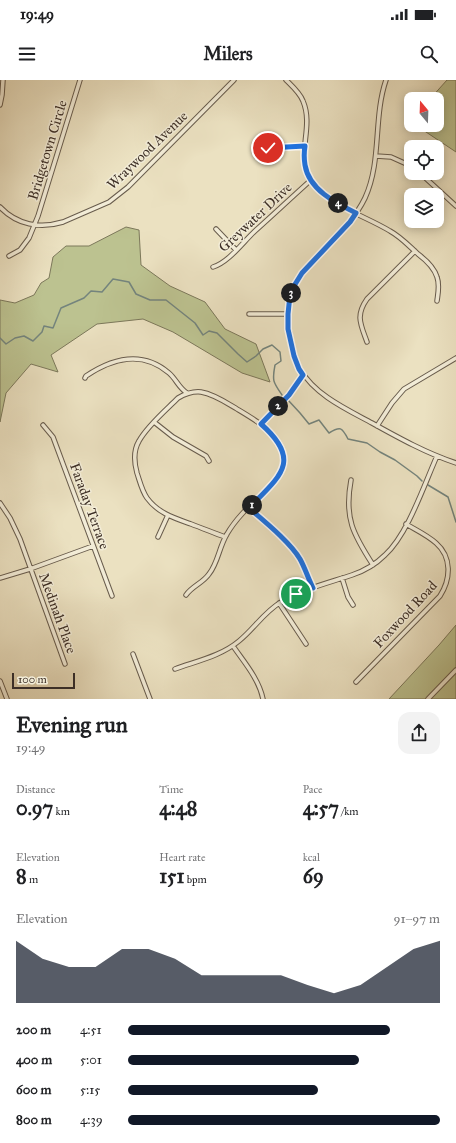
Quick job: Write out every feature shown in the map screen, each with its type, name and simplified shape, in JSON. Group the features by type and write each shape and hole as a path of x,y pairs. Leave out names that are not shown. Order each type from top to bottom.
{"street":[{"path":"0,105 3,80"},
{"name":"Bridgetown Circle","path":"9,256 20,250 29,238 80,80"},
{"name":"Wraywood Avenue","path":"0,207 16,220 34,225 50,226 99,207 116,197 137,179 234,80"},
{"path":"286,80 303,101 306,116 305,167 311,180 320,191 327,196 391,231 431,266 437,276 439,286 437,301"},
{"path":"386,80 382,96 376,156 372,178 368,189 350,222 298,279 290,295 288,329 294,356 299,369 303,375 328,398 424,451 456,463"},
{"path":"268,148 305,146"},
{"path":"376,156 391,157 404,163"},
{"name":"Greywater Drive","path":"213,267 221,264 311,180"},
{"path":"428,180 456,206"},
{"path":"216,229 236,250"},
{"path":"367,342 360,325 363,304 414,251"},
{"path":"249,314 288,314"},
{"path":"378,426 392,403 404,389 456,358"},
{"path":"85,378 106,364 120,360 137,359 149,362 162,368 174,378 181,388 187,393"},
{"path":"261,424 289,395 303,375"},
{"path":"186,595 191,588 209,575 225,537 232,527 276,479 281,472 284,462 283,453 278,442 261,424 207,393 187,393 178,398 154,422 139,440 135,451 135,466 142,488 148,499 157,509 168,515 225,537"},
{"path":"154,422 173,437 206,456 209,461"},
{"name":"Faraday Terrace","path":"43,425 53,437 112,596"},
{"path":"175,669 220,653 233,646 243,638 263,616 287,598 362,571 385,556 392,548 406,524 437,456"},
{"path":"351,480 348,503 350,519 358,542 373,565"},
{"name":"Medinah Place","path":"0,504 10,518 20,539 65,664"},
{"path":"249,508 293,549 300,559 313,588"},
{"path":"158,537 168,515"},
{"name":"Foxwood Road","path":"356,682 440,596 446,584 449,568 444,554 431,539 406,524"},
{"path":"0,578 30,569 93,546"},
{"path":"342,578 352,605"},
{"path":"280,603 306,644"},
{"path":"233,646 255,678 263,699"},
{"path":"133,654 150,699"},
{"path":"428,699 456,670"},
{"path":"0,681 7,699"}],"green space":[{"path":"447,80 456,80 456,152 444,144 444,140 438,140 426,132 444,132 444,92 436,92"},
{"path":"126,227 139,230 141,265 170,286 205,302 225,329 256,344 270,382 242,373 173,332 143,319 97,324 51,355 58,372 31,364 6,393 0,422 0,300 15,303 34,295 41,283 49,278 53,257 66,246 89,246"},
{"path":"456,625 456,699 389,699 439,645"}],"waterway":[{"path":"0,338 6,344 15,338 24,336 33,341 42,332 44,326 53,328 61,308 84,298 91,291 102,292 113,279 129,282 136,294 150,300 166,300 195,323 203,335 209,331 217,333 247,362 263,349 272,345 280,352 281,361 275,365 274,378 275,384 282,395"},
{"path":"288,400 309,424 319,420 329,433 336,429 342,430 348,439 367,443 395,460 422,481"},
{"path":"428,485 448,497 456,522"}],"route":[{"path":"268,148 305,146 305,167 314,185 327,196 356,213 350,222 302,273 294,286 288,305 288,329 294,356 303,375 296,387 261,424 278,442 283,453 284,462 281,472 276,479 249,508 293,549 300,559 313,588 296,594"}]}
